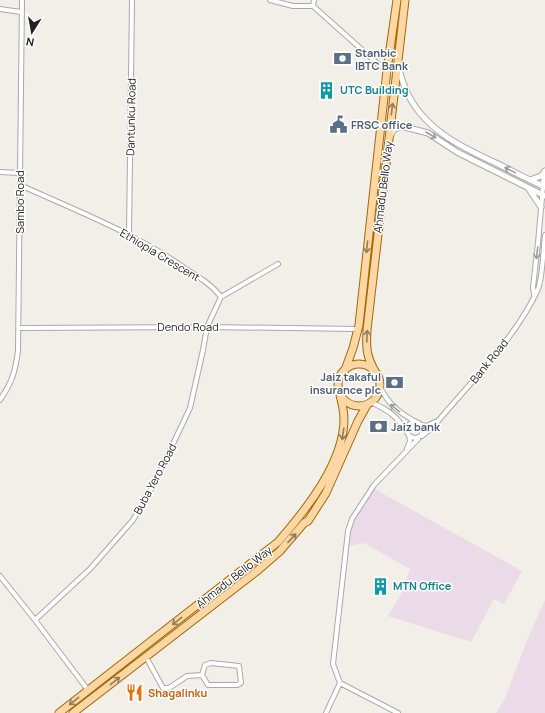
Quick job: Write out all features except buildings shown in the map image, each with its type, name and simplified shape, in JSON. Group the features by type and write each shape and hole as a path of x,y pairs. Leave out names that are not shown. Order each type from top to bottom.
{"main road":[{"name":"Ahmadu Bello Way","path":"344,370 353,348 358,329 397,0"},
{"name":"Ahmadu Bello Way","path":"376,373 369,362 367,330 405,0"},
{"path":"361,364 372,369 376,373 380,386 377,396 369,403 357,406 343,400 340,395 338,384 340,376 344,370 361,364"},
{"name":"Ahmadu Bello Way","path":"59,713 281,539 315,495 328,473 341,443 344,419 340,395"},
{"name":"Ahmadu Bello Way","path":"73,713 258,571 280,551 304,523 308,521 326,493 358,421 369,403"}],"street":[{"name":"Sambo Road","path":"0,400 11,384 16,366 19,328 22,0"},
{"name":"Dantunku Road","path":"129,234 132,0"},
{"path":"270,0 293,6 313,6 378,64 388,70"},
{"path":"313,6 314,0"},
{"path":"0,9 22,12"},
{"path":"398,58 400,74 408,96 427,121 450,140 462,147 544,187"},
{"path":"388,142 393,130 401,126 422,130 434,136 457,152 544,196"},
{"path":"0,172 20,173"},
{"path":"530,180 541,176 545,172"},
{"path":"534,296 533,287 541,207 544,196 545,172"},
{"name":"Ethiopia Crescent","path":"20,185 129,234 178,263 215,288 221,297"},
{"path":"529,188 541,207"},
{"name":"Bank Road","path":"340,683 334,664 348,531 352,519 370,491 406,451 438,421 515,328 538,288 545,235"},
{"path":"206,327 221,297 278,264"},
{"name":"Dendo Road","path":"19,328 206,327 358,329"},
{"name":"Buba Yero Road","path":"35,620 95,564 133,520 153,486 190,408 203,350 206,327"},
{"path":"380,386 388,401 407,417 424,426 438,421"},
{"path":"369,403 391,413 399,420 402,427 408,434 420,437 423,429 419,423"},
{"path":"406,451 410,441 407,428 410,424 415,422 419,423"},
{"path":"0,576 88,690"},
{"path":"146,657 163,688 169,688 187,676 193,674 202,675"},
{"path":"208,664 237,665 240,668 241,683 237,685 213,686 207,683 202,675 203,667 208,664"},
{"path":"326,713 340,683 398,713"}],"shaded area":[{"path":"371,487 522,571 504,604 494,599 471,642 388,616 401,594 410,569 364,543 348,546 351,520"},
{"path":"545,600 545,713 496,713 505,698 528,638"}],"place":[{"name":"Stanbic IBTC Bank","path":"342,59"},
{"name":"UTC Building","path":"327,90"},
{"name":"FRSC office","path":"338,125"},
{"name":"Jaiz takaful insurance plc","path":"394,383"},
{"name":"Jaiz bank","path":"378,427"},
{"name":"MTN Office","path":"380,586"},
{"name":"Shagalinku","path":"135,693"}]}
